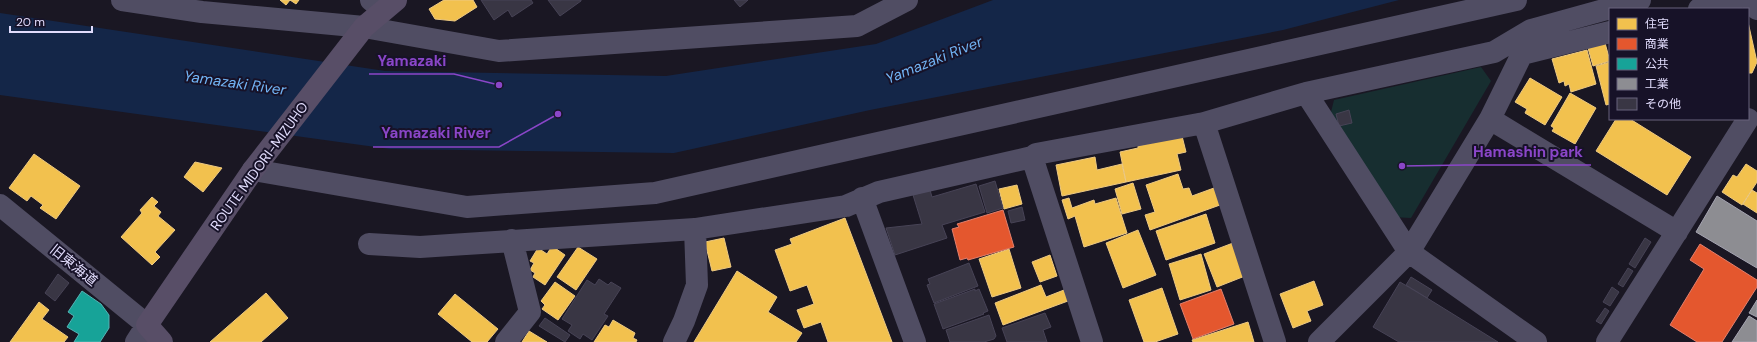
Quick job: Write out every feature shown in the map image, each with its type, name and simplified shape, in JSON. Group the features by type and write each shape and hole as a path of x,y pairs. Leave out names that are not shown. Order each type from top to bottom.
{"main road":[{"name":"ROUTE MIDORI-MIZUHO","path":"142,333 253,170 359,32 384,3"},
{"path":"142,333 162,342"}],"street":[{"path":"122,0 499,51 857,26 895,3"},
{"path":"253,170 467,207 655,193 1516,0"},
{"path":"1611,8 1640,0"},
{"path":"1703,8 1735,0"},
{"path":"1751,0 1757,9"},
{"path":"369,244 420,247 694,229 846,206 879,192 1032,157 1036,154 1204,123 1306,93 1494,52 1532,30 1609,9"},
{"path":"1319,342 1409,252 1490,119 1532,30"},
{"path":"1522,54 1609,32"},
{"path":"1306,93 1409,252 1536,342"},
{"path":"1749,117 1757,104"},
{"path":"1490,119 1677,232"},
{"path":"1607,342 1747,120"},
{"path":"1204,123 1275,342"},
{"path":"1032,157 1092,342"},
{"path":"862,198 915,342"},
{"name":"旧東海道","path":"0,205 142,333"},
{"path":"674,342 684,321 697,285 694,229"},
{"path":"506,342 530,312 512,240"}],"green space":[{"path":"1481,67 1491,81 1411,218 1392,217 1330,116 1334,100"}],"water":[{"path":"993,0 1399,0 1283,30 870,110 674,153 390,149 0,95 0,13 385,71 666,76 876,44"}],"building: 住宅":[{"path":"280,0 290,0 286,5"},
{"path":"290,0 299,0 296,4"},
{"path":"444,0 473,0 477,7 455,21 435,19 429,9"},
{"path":"1749,26 1757,62 1752,73 1749,73"},
{"path":"1605,43 1609,61 1593,66 1588,48"},
{"path":"1587,50 1596,84 1571,92 1569,84 1565,86 1564,81 1559,83 1552,59"},
{"path":"1609,62 1609,104 1606,105 1596,66"},
{"path":"1530,78 1562,97 1545,125 1525,113 1527,109 1515,102"},
{"path":"1570,93 1596,108 1575,144 1552,131 1554,128 1551,126"},
{"path":"1615,120 1632,120 1691,157 1667,195 1596,151"},
{"path":"1182,136 1186,152 1177,154 1181,170 1126,182 1120,152 1138,148 1138,146"},
{"path":"34,154 80,186 56,219 40,208 43,205 31,196 27,201 9,188"},
{"path":"1095,157 1097,170 1122,164 1126,182 1062,196 1056,165"},
{"path":"195,162 222,168 203,192 184,177"},
{"path":"1746,164 1757,171 1757,182 1742,205 1722,192 1733,175 1737,177"},
{"path":"1178,174 1183,189 1189,188 1192,196 1214,188 1220,205 1150,230 1145,215 1155,212 1146,185"},
{"path":"1133,183 1141,209 1122,214 1115,189"},
{"path":"1017,185 1022,204 1004,209 999,189"},
{"path":"1752,190 1757,193 1757,213 1743,204"},
{"path":"152,197 158,202 154,206 161,212 158,216 175,230 155,252 160,257 152,265 121,237 142,213 140,210"},
{"path":"1069,198 1072,208 1094,200 1095,204 1116,198 1127,233 1084,247 1075,216 1068,219 1062,200"},
{"path":"1206,214 1215,243 1166,260 1156,231"},
{"path":"845,218 892,342 828,342 821,322 804,328 797,310 814,304 807,285 790,291 775,250 792,244 790,239"},
{"path":"1138,230 1156,275 1123,288 1106,243"},
{"path":"724,238 731,267 712,271 705,242"},
{"path":"1233,243 1245,276 1217,287 1204,254"},
{"path":"552,246 565,255 545,285 533,277 535,273 530,270 534,263 530,261 538,248 547,254"},
{"path":"578,247 597,259 576,290 557,277"},
{"path":"1009,249 1021,288 992,297 979,259"},
{"path":"1201,254 1211,290 1180,300 1169,264"},
{"path":"1050,255 1057,276 1040,282 1032,262"},
{"path":"737,271 777,297 768,312 802,333 796,342 694,342"},
{"path":"1314,281 1323,305 1307,311 1311,321 1293,328 1280,294"},
{"path":"555,282 575,296 558,320 542,309 545,305 541,301"},
{"path":"1041,285 1046,297 1064,290 1068,301 1003,325 995,303"},
{"path":"1162,288 1178,334 1155,342 1144,342 1129,300"},
{"path":"266,293 288,318 261,342 210,342"},
{"path":"455,294 498,329 487,342 472,342 438,314"},
{"path":"39,302 49,310 42,319 68,337 64,342 10,342"},
{"path":"613,320 635,333 633,338 637,340 636,342 594,342 605,325 609,327"},
{"path":"1248,322 1254,342 1193,342 1192,340"},
{"path":"529,331 547,342 522,342"}],"building: 商業":[{"path":"1003,210 1014,247 968,260 967,258 960,260 952,229 959,227 957,224"},
{"path":"1700,244 1757,280 1757,287 1722,342 1697,342 1670,325 1704,269 1690,260"},
{"path":"1221,289 1234,324 1193,339 1180,304"}],"building: 公共":[{"path":"82,291 101,304 109,315 109,328 100,342 74,342 79,334 67,327 74,316 68,312"}],"building: 工業":[{"path":"1717,196 1757,221 1757,268 1696,232"},
{"path":"1757,300 1757,317 1749,313"},
{"path":"1749,316 1757,321 1757,342 1732,342"}],"building: その他":[{"path":"481,0 531,0 533,3 512,17 508,10 494,20"},
{"path":"548,0 581,0 581,1 560,16"},
{"path":"734,0 748,0 740,7"},
{"path":"1349,110 1352,123 1339,126 1336,114"},
{"path":"995,181 1003,208 987,213 979,186"},
{"path":"976,184 985,212 942,225 947,238 895,255 886,228 922,224 913,195 930,190 932,197"},
{"path":"1022,207 1025,220 1011,223 1008,211"},
{"path":"1645,238 1651,242 1635,268 1629,264"},
{"path":"969,263 978,286 934,303 927,285 930,284 928,279"},
{"path":"1628,268 1633,271 1623,287 1618,284"},
{"path":"58,274 69,283 55,301 45,293"},
{"path":"1411,277 1432,290 1427,298 1406,285"},
{"path":"599,279 608,285 611,282 621,288 604,314 608,316 592,340 583,334 580,339 568,331 572,325 562,319 587,280 595,285"},
{"path":"1400,282 1498,342 1399,342 1373,327"},
{"path":"1612,287 1619,292 1610,306 1603,302"},
{"path":"975,289 975,291 979,289 988,311 983,313 984,314 943,329 934,304"},
{"path":"1605,308 1609,311 1601,324 1596,321"},
{"path":"1045,313 1051,327 1043,330 1047,342 1007,342 1002,328"},
{"path":"989,315 996,336 994,339 984,342 950,342 946,330"},
{"path":"545,318 570,335 565,342 539,326"}],"place":[{"name":"Yamazaki","path":"499,85"},
{"name":"Yamazaki River","path":"558,114"},
{"name":"Hamashin park","path":"1402,166"}]}
